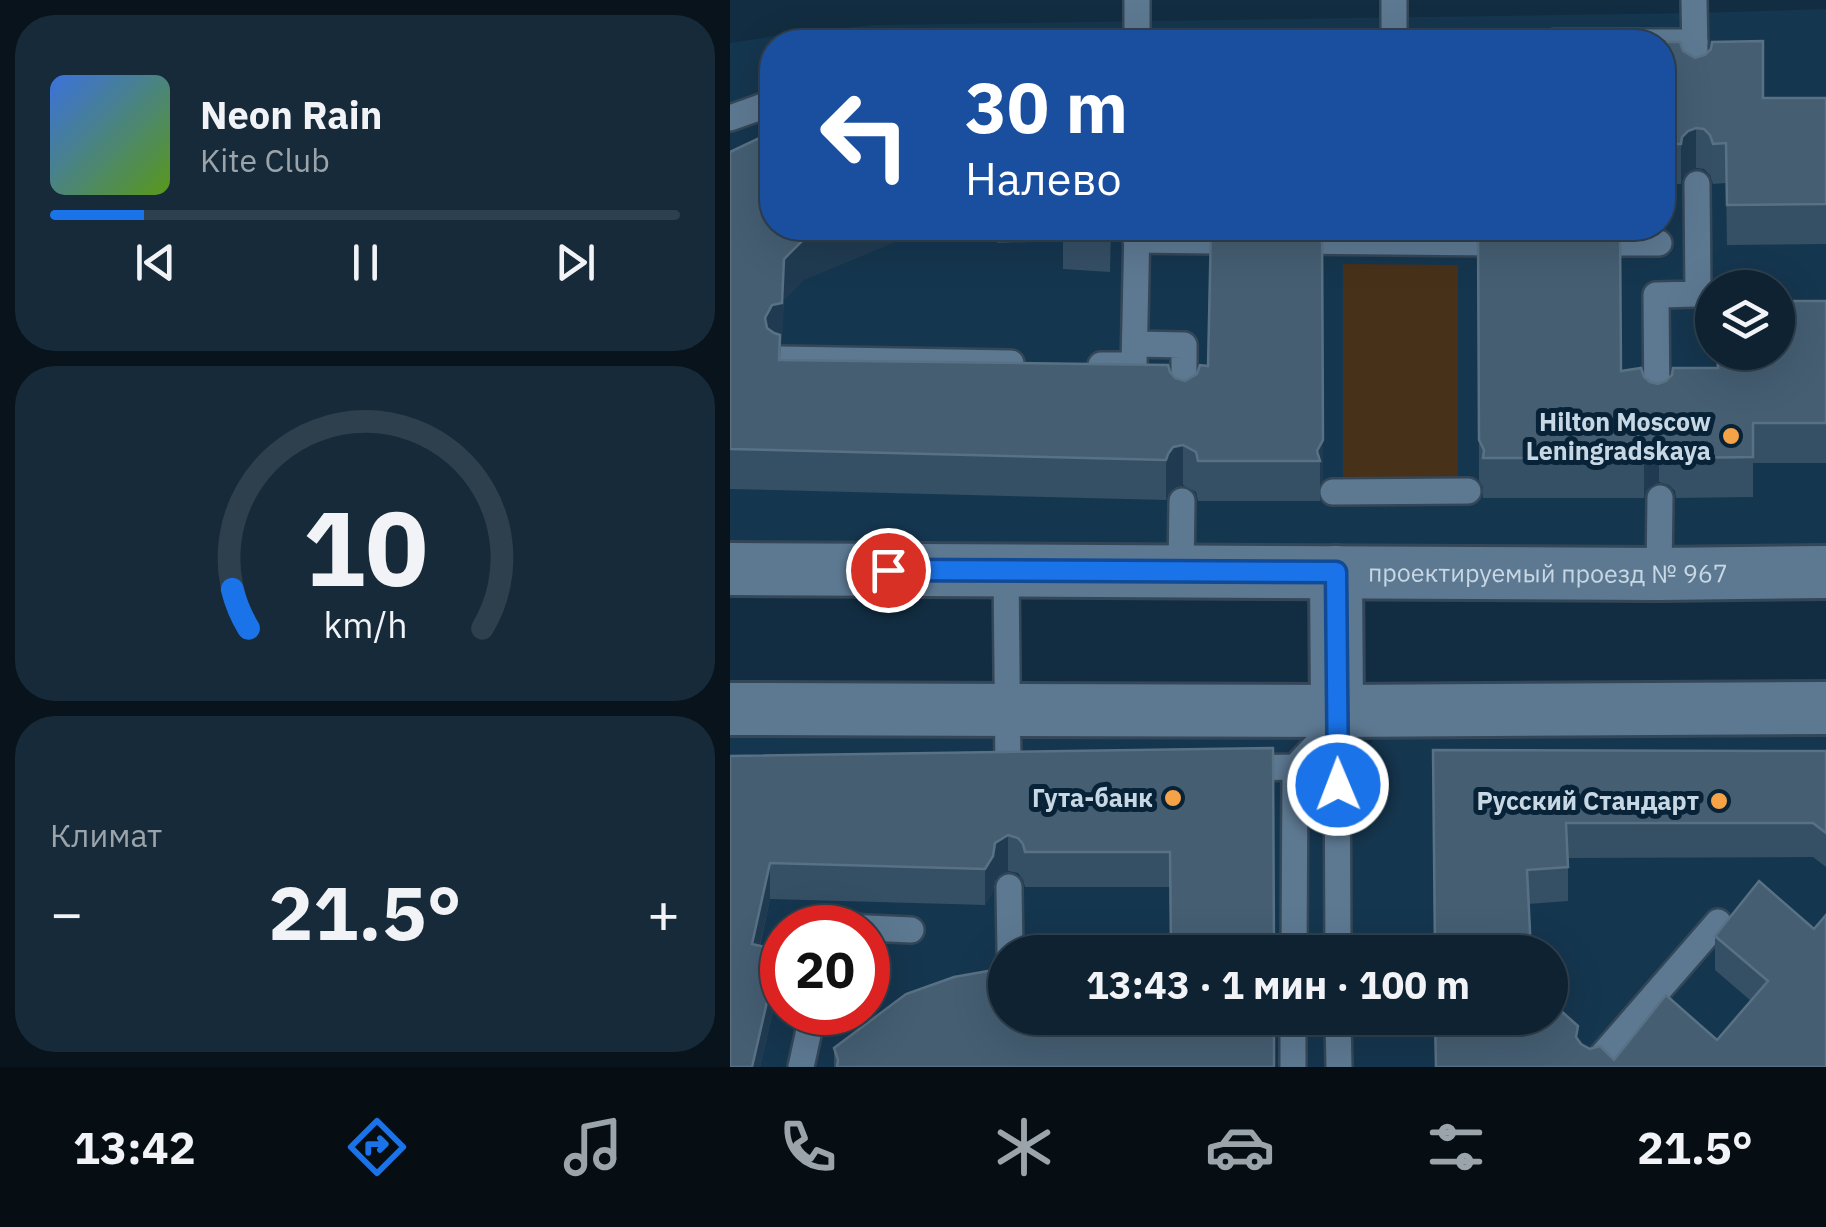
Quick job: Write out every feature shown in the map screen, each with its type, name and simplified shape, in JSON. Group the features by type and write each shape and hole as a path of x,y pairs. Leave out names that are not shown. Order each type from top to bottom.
{"street":[{"name":"проектируемый проезд № 967","path":"730,569 1826,572"},
{"path":"1336,572 1337,729"},
{"path":"730,709 1006,710 1337,729 1826,708"}],"lane":[{"path":"1137,0 1137,30"},
{"path":"1394,0 1394,30"},
{"path":"1694,0 1696,82"},
{"path":"1675,42 1695,42"},
{"path":"730,118 760,107"},
{"path":"1657,408 1656,295 1698,294 1697,184"},
{"path":"1076,364 1134,366 1136,240"},
{"path":"1200,240 1211,241"},
{"path":"1286,241 1304,240"},
{"path":"1466,240 1495,242"},
{"path":"1620,243 1658,244"},
{"path":"1134,344 1184,344 1184,405"},
{"path":"781,359 1036,364"},
{"path":"1332,492 1468,491"},
{"path":"1660,498 1660,574"},
{"path":"1182,501 1182,571"},
{"path":"1006,570 1008,780 1046,772"},
{"path":"1294,935 1295,768 1337,729"},
{"path":"1337,729 1338,935"},
{"path":"1218,769 1295,768"},
{"path":"1009,888 1010,935"},
{"path":"1592,1067 1718,922"},
{"path":"890,929 911,930"},
{"path":"801,1067 808,1035"},
{"path":"1293,1035 1293,1067"},
{"path":"1338,1035 1338,1067"}],"shaded area":[{"path":"1826,9 1826,545 1308,549 730,547 730,43 760,38 760,240 1675,240 1675,30 824,30 873,25"},
{"path":"1343,264 1458,265 1458,486 1343,485"},
{"path":"1313,731 1315,785 1362,785 1365,749 1384,735 1826,733 1826,1067 730,1067 730,734"}],"building":[{"path":"1763,41 1763,98 1826,98 1826,204 1727,205 1726,143 1713,144 1704,129 1696,128 1682,137 1681,144 1675,144 1675,42 1680,42 1683,51 1695,58 1705,55 1712,42"},
{"path":"760,138 760,240 804,240 784,259 782,303 772,305 765,318 767,328 780,335 779,360 1168,365 1175,378 1185,381 1197,374 1200,365 1208,366 1211,240 1322,240 1323,440 1317,451 1320,461 1198,461 1196,452 1183,445 1173,447 1166,460 730,449 730,152"},
{"path":"1478,240 1620,240 1621,371 1641,368 1644,377 1658,384 1672,375 1673,368 1795,370 1795,301 1826,301 1826,423 1753,423 1753,457 1676,458 1669,445 1659,442 1647,449 1644,458 1483,458 1479,440"},
{"path":"1273,748 1274,935 1171,935 1170,852 1025,852 1018,838 1008,835 995,843 985,869 770,863 752,944 760,946 760,1032 752,1067 730,1067 730,756"},
{"path":"1433,750 1826,751 1826,833 1813,823 1566,823 1568,867 1527,870 1530,935 1435,935"},
{"path":"1759,881 1814,929 1826,915 1826,1067 1436,1067 1435,1035 1568,1035 1568,1017 1578,1026 1576,1037 1581,1044 1590,1049 1600,1046 1614,1060 1666,995 1717,1040 1768,981 1715,936"},
{"path":"988,971 988,1035 1274,1035 1274,1067 837,1067 834,1048 851,1035 890,1035 890,1006 906,994 954,977"}],"place":[{"name":"Hilton Moscow Leningradskaya","path":"1731,436"},
{"name":"Гута-банк","path":"1173,798"},
{"name":"Русский Стандарт","path":"1719,801"}],"route":[{"path":"888,570 1336,572 1338,785"}]}
